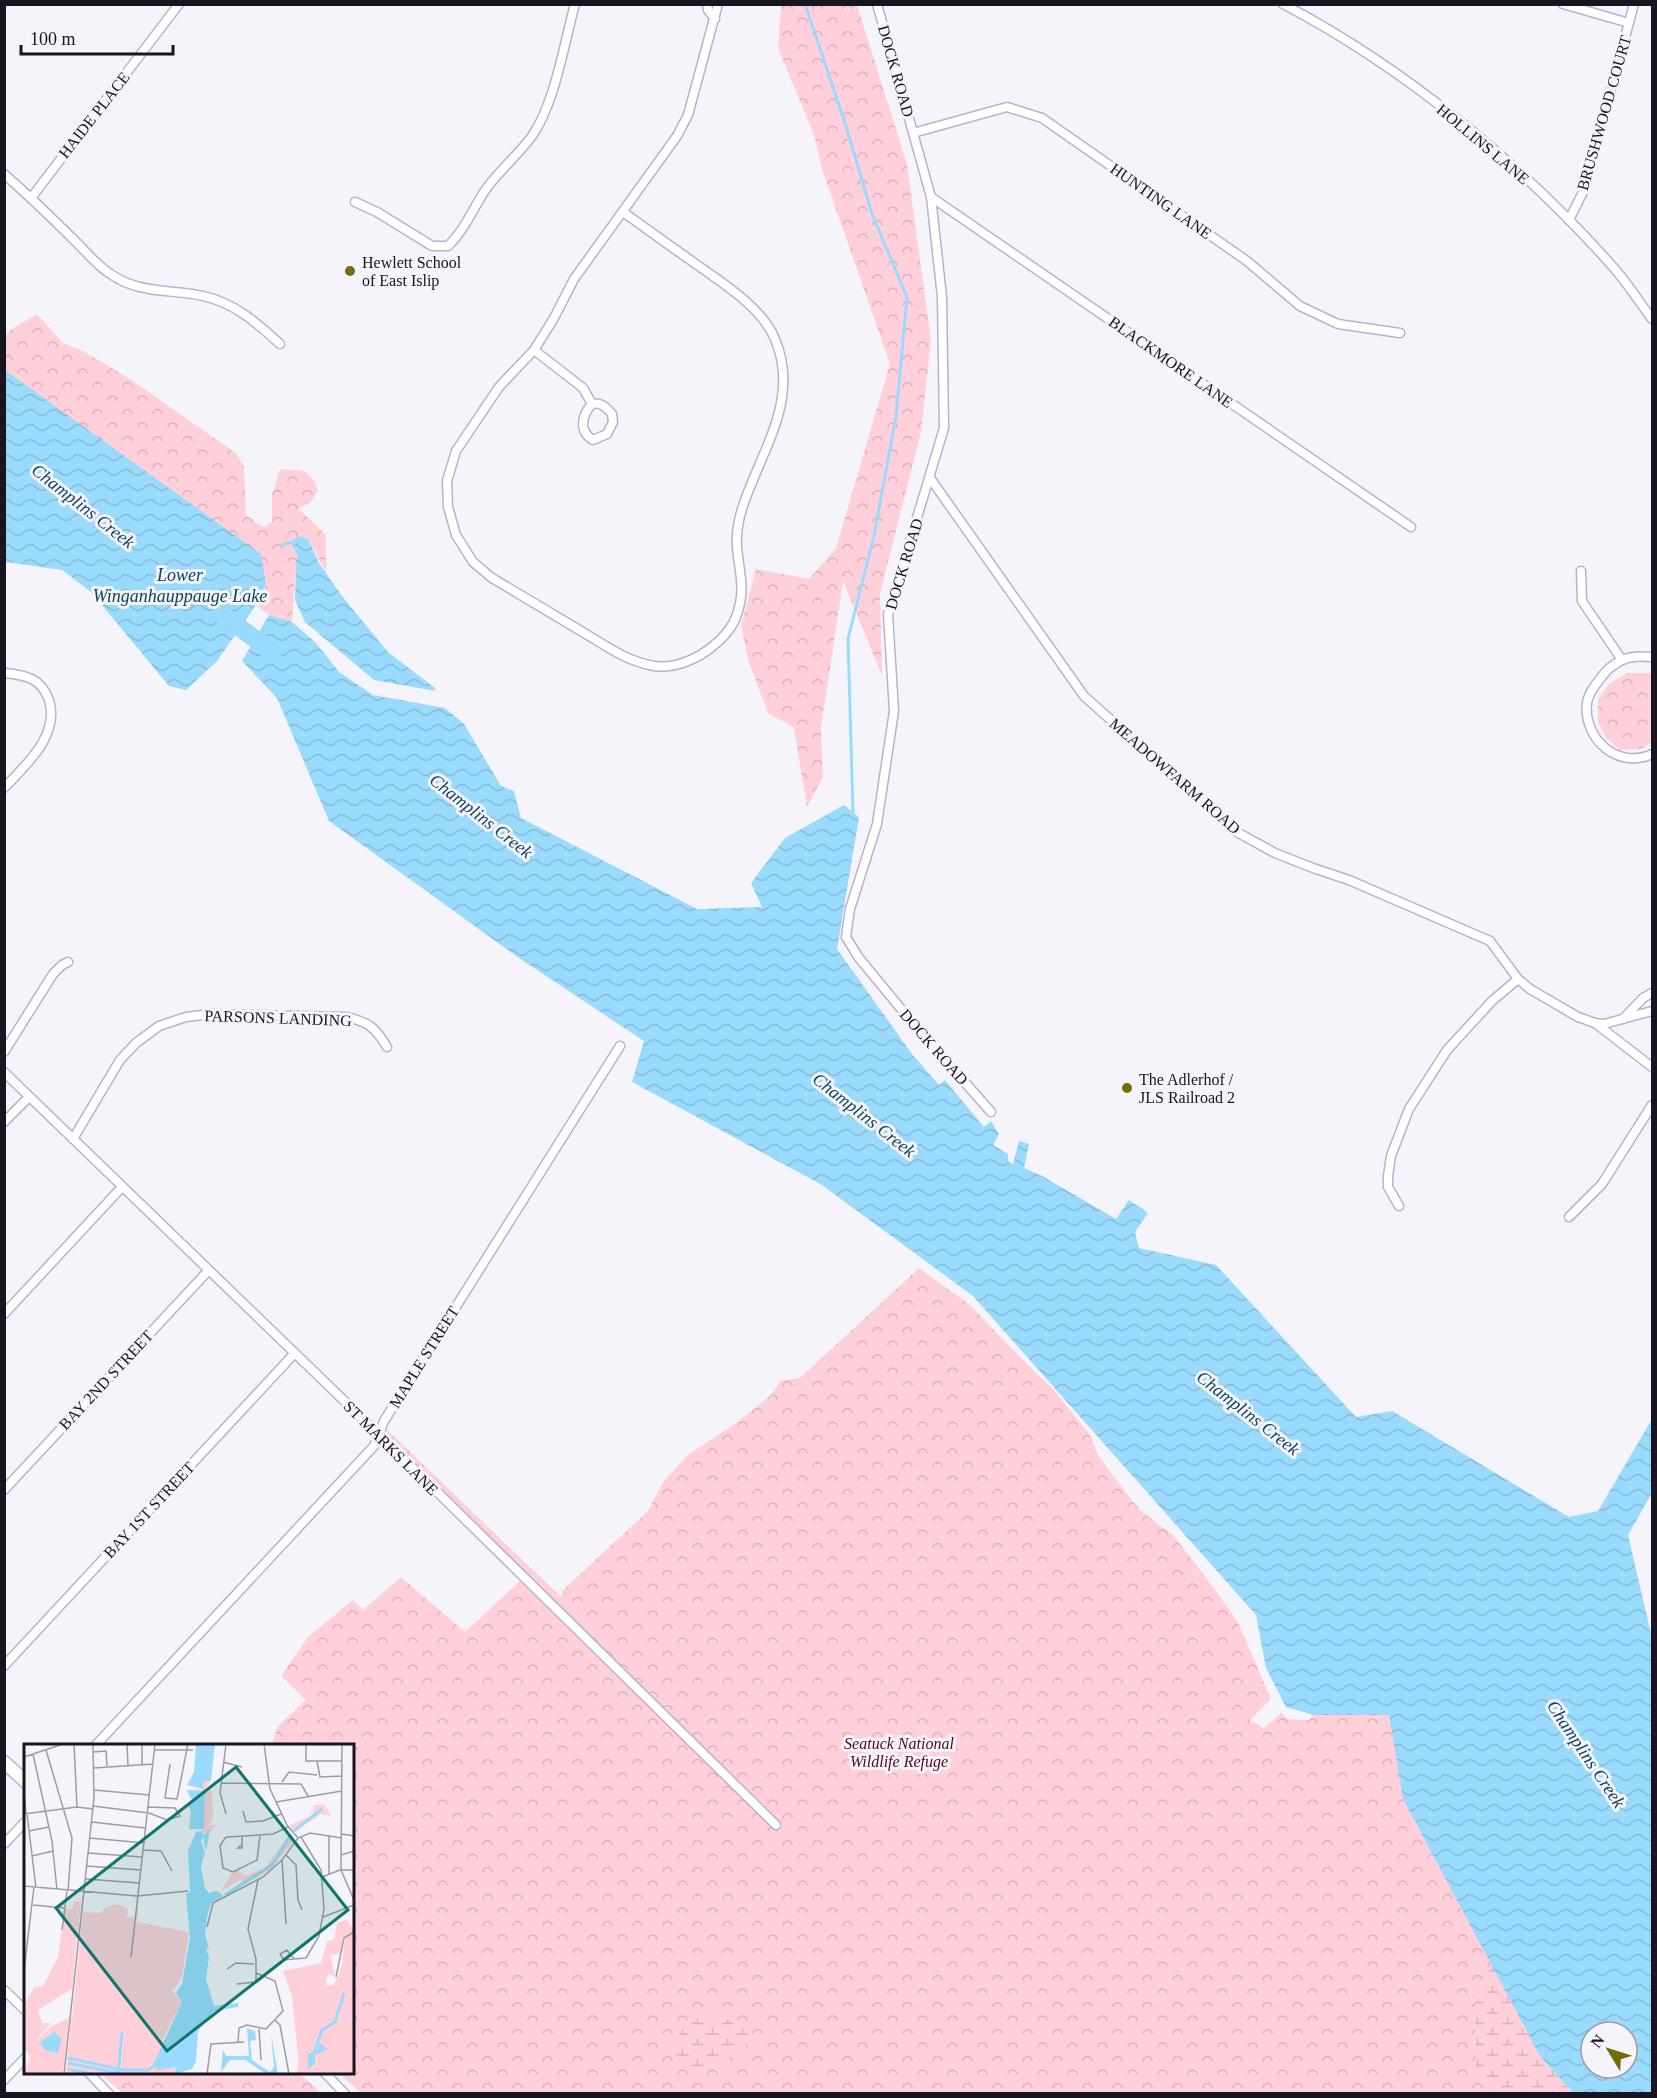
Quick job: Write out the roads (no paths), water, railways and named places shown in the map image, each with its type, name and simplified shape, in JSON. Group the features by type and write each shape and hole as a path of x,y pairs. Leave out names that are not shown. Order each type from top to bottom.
{"street":[{"name":"HAIDE PLACE","path":"31,198 179,4"},
{"path":"355,202 377,212 432,246 448,246 465,225 493,179 533,135 545,113 575,4"},
{"path":"707,4 708,10 715,19"},
{"path":"623,212 736,293 760,316 775,337 781,354 785,379 783,401 738,525 737,546 743,592 737,616 726,635 706,652 685,663 657,667 627,660 492,578 473,562 456,535 448,507 447,482 456,451 499,387 534,350 554,318 573,279 677,136 688,116 718,4"},
{"name":"DOCK ROAD","path":"877,4 931,197 942,297 944,428 888,614 894,711 877,824 850,909 846,937 859,958 991,1113"},
{"name":"HOLLINS LANE","path":"1283,4 1376,61 1445,110 1518,170 1616,270 1653,320"},
{"path":"1563,4 1629,22"},
{"name":"BRUSHWOOD COURT","path":"1569,220 1583,192 1634,4"},
{"name":"HUNTING LANE","path":"913,133 1007,107 1042,118 1248,261 1300,306 1338,324 1400,333"},
{"path":"4,174 109,274 147,290 203,296 227,304 244,314 280,344"},
{"name":"BLACKMORE LANE","path":"931,197 1411,527"},
{"path":"534,350 583,388 592,404"},
{"path":"592,404 604,405 612,414 613,422 607,434 593,440 584,431 582,423 586,410 592,404"},
{"name":"MEADOWFARM ROAD","path":"930,478 1084,696 1220,819 1235,831 1275,853 1349,880 1490,941 1518,979 1530,989 1578,1017 1595,1023 1653,1067"},
{"path":"1581,571 1582,601 1622,660"},
{"path":"1653,657 1633,657 1622,660 1607,669 1587,700 1590,731 1597,741 1616,756 1637,759 1653,754"},
{"path":"4,673 33,678 40,683 46,692 52,710 51,724 41,746 4,788"},
{"path":"4,1052 53,974 62,965 68,963"},
{"path":"1399,1206 1388,1187 1388,1176 1391,1156 1409,1109 1447,1050 1492,1001 1518,979"},
{"path":"1623,1019 1643,998 1653,993"},
{"path":"1595,1023 1604,1024 1653,1011"},
{"name":"PARSONS LANDING","path":"73,1139 120,1060 136,1043 159,1026 186,1017 210,1014 348,1017 366,1022 378,1031 387,1047"},
{"name":"MAPLE STREET","path":"97,1744 374,1446 390,1411 620,1046"},
{"name":"ST MARKS LANE","path":"4,1072 776,1825"},
{"path":"4,1122 29,1096"},
{"path":"1569,1217 1602,1184 1653,1105"},
{"path":"4,1314 122,1187"},
{"name":"BAY 2ND STREET","path":"4,1490 208,1271"},
{"name":"BAY 1ST STREET","path":"4,1666 294,1354"},
{"path":"4,1762 24,1780"},
{"path":"4,1844 24,1823"},
{"path":"4,1990 24,2009"},
{"path":"4,2080 24,2059"},
{"path":"89,2074 109,2094"},
{"path":"325,2074 345,2094"}],"water":[{"name":"Lower Winganhauppauge Lake","path":"5,370 261,554 266,583 256,605 217,661 186,690 169,686 91,592 62,570 5,562"},
{"path":"298,536 308,539 319,563 342,596 388,652 435,688 435,691 374,680 305,622 295,600 298,557 291,542"},
{"path":"269,615 292,622 316,643 339,672 373,695 445,708 464,724 501,786 514,791 521,818 697,909 762,907 751,883 785,838 844,805 859,817 837,949 912,1054 939,1085 945,1080 984,1127 991,1121 999,1134 993,1145 1008,1154 1008,1161 1013,1164 1019,1141 1029,1144 1024,1168 1116,1219 1129,1200 1148,1213 1135,1232 1139,1248 1216,1265 1356,1417 1392,1411 1569,1517 1598,1511 1652,1419 1652,1493 1628,1535 1652,1638 1652,2093 1573,2093 1540,2056 1403,1799 1389,1715 1313,1715 1286,1707 1266,1668 1256,1615 973,1296 822,1185 632,1082 644,1041 519,958 329,821 277,698 242,661"}],"waterway":[{"path":"805,4 846,126 872,214 907,297 896,416 874,536 848,639 852,816"},
{"path":"283,545 291,542 294,545"},
{"name":"Champlins Creek","path":"221,613 273,653"}],"place":[{"name":"Hewlett School of East Islip","path":"350,271"},
{"name":"The Adlerhof / JLS Railroad 2","path":"1127,1088"}],"park label":[{"name":"Seatuck National Wildlife Refuge","path":"899,1752"}]}
